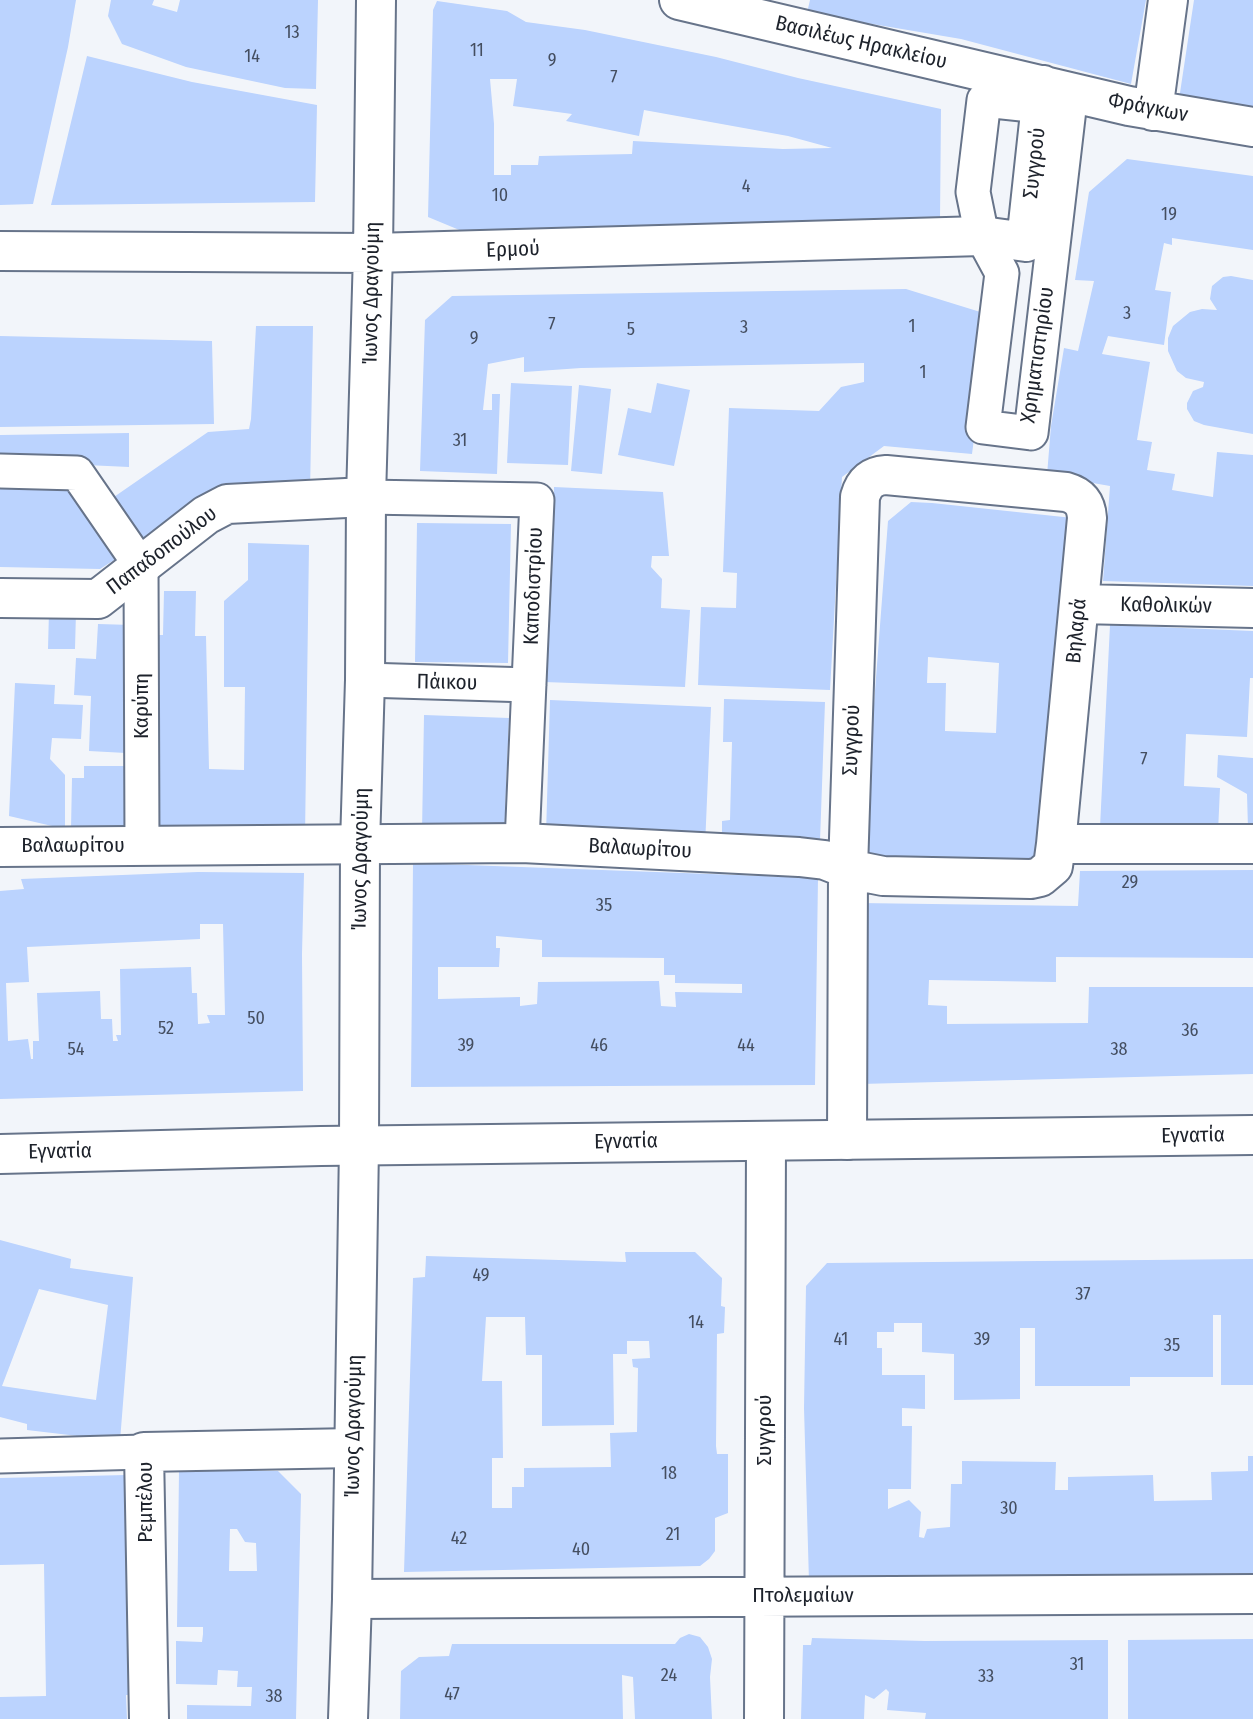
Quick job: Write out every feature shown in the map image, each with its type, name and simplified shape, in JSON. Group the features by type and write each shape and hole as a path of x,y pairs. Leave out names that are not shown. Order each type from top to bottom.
{"street":[{"name":"Ίωνος Δραγούμη","path":"348,1719 359,1145 360,844 376,0"},
{"name":"Βασιλέως Ηρακλείου","path":"679,0 779,12 1042,96"},
{"path":"1153,111 1168,0"},
{"name":"Φράγκων","path":"1042,96 1253,127"},
{"name":"Χρηματιστηρίου","path":"1042,96 1069,110 1031,433 983,428 1002,273 982,236 973,192 984,100 1042,96"},
{"name":"Συγγρού","path":"1026,242 1042,96"},
{"name":"Ερμού","path":"0,251 373,253 982,236 1026,242"},
{"path":"0,471 77,473 141,566"},
{"name":"Συγγρού","path":"847,1140 848,869 862,488 876,476 886,475 1004,486"},
{"name":"Βηλαρά","path":"1004,486 1075,494 1086,508 1056,844"},
{"name":"Παπαδοπούλου","path":"0,598 91,601 104,596 206,515 227,504 366,497"},
{"name":"Καποδιστρίου","path":"366,497 537,500 522,843"},
{"name":"Καρύπη","path":"141,566 142,846"},
{"name":"Καθολικών","path":"1079,604 1253,608"},
{"name":"Πάικου","path":"365,680 529,685"},
{"name":"Βαλαωρίτου","path":"0,847 522,843 799,856 825,860 848,869 883,876 1031,879 1048,873 1053,866 1056,844"},
{"path":"1056,844 1253,844"},
{"name":"Εγνατία","path":"0,1154 359,1145 1253,1135"},
{"name":"Συγγρού","path":"764,1719 766,1141"},
{"name":"Ρεμπέλου","path":"149,1719 144,1452 354,1448"},
{"path":"0,1456 144,1452"},
{"name":"Πτολεμαίων","path":"352,1600 1253,1594"}],"building":[{"path":"0,0 76,0 33,204 0,205"},
{"path":"111,0 154,0 152,5 177,12 180,0 318,0 316,89 285,88 186,67 122,44 108,16"},
{"path":"810,0 1146,0 1131,84 961,39 807,13"},
{"path":"1194,0 1253,0 1253,112 1178,106"},
{"path":"437,1 507,11 526,22 585,30 716,57 941,109 940,220 469,234 428,217 433,10","holes":["490,79 517,79 513,106 572,114 566,121 639,136 644,110 788,136 832,148 783,149 633,141 632,154 539,156 538,165 511,165 511,175 494,175 494,124"]},
{"path":"87,56 192,82 317,105 315,202 51,205"},
{"path":"1127,159 1253,176 1253,250 1172,238 1172,245 1164,243 1155,290 1171,292 1164,345 1108,336 1102,354 1150,362 1137,440 1152,442 1147,470 1175,474 1172,490 1213,497 1217,452 1253,455 1253,586 1103,581 1110,486 1047,475 1051,426 1064,348 1078,351 1094,281 1075,280 1089,192"},
{"path":"1223,277 1253,280 1253,434 1194,421 1187,409 1187,403 1193,391 1203,387 1204,382 1186,378 1177,371 1168,351 1168,338 1173,326 1190,312 1202,309 1217,310 1210,299 1212,286"},
{"path":"906,289 990,315 972,454 884,446 842,477 830,690 698,685 701,607 736,608 737,573 723,572 729,408 819,411 841,387 864,382 864,363 581,368 524,372 524,357 488,364 483,410 492,410 492,394 500,394 497,474 420,471 425,320 452,296"},
{"path":"256,326 313,326 310,494 145,543 111,499 208,432 249,429"},
{"path":"0,336 212,341 214,424 0,427"},
{"path":"511,383 572,386 568,465 507,463"},
{"path":"657,383 690,390 674,466 618,455 628,408 651,413"},
{"path":"579,385 611,389 602,474 571,471"},
{"path":"129,433 129,467 0,461 0,435"},
{"path":"0,480 71,481 122,555 100,569 0,567"},
{"path":"554,487 663,492 669,556 652,556 651,567 662,579 661,608 690,610 685,687 544,682 552,573"},
{"path":"911,502 1073,518 1040,866 868,861 872,730 888,521","holes":["928,657 999,663 996,733 945,731 946,683 927,683"]},
{"path":"417,523 511,524 508,663 415,662"},
{"path":"248,543 309,545 305,837 151,834 156,635 163,635 164,591 196,591 195,636 206,636 209,769 244,770 245,687 224,687 224,601 248,580"},
{"path":"49,611 76,612 75,649 48,649"},
{"path":"98,624 132,625 126,753 89,751 91,696 74,695 76,658 96,659"},
{"path":"1110,625 1253,631 1253,678 1250,678 1247,737 1186,734 1184,786 1220,788 1218,832 1100,827"},
{"path":"15,683 55,685 54,704 83,705 81,739 52,738 50,759 65,775 65,829 9,816"},
{"path":"724,699 825,702 820,841 722,838 722,821 730,820 732,742 723,742"},
{"path":"550,700 711,707 705,846 546,834"},
{"path":"424,715 509,718 504,837 422,832"},
{"path":"1218,755 1253,758 1253,829 1248,829 1247,794 1217,777"},
{"path":"84,766 132,766 132,828 71,829 72,778 84,778"},
{"path":"413,863 818,878 815,1085 411,1087","holes":["496,936 542,940 542,957 664,958 664,975 675,975 675,983 742,984 742,993 675,992 676,1007 661,1006 659,981 538,982 537,1004 520,1006 520,997 438,999 438,967 499,967 500,948 496,948"]},
{"path":"1253,870 1253,958 1056,957 1056,982 929,980 928,1005 947,1006 947,1024 1088,1023 1089,987 1253,987 1253,1074 860,1084 859,903 1078,906 1080,871"},
{"path":"198,872 304,873 303,1091 0,1099 0,891 24,889 21,879","holes":["200,924 223,924 225,1015 207,1015 210,1023 198,1024 197,993 192,993 191,967 120,969 121,1035 116,1035 118,1041 113,1041 112,1019 101,1019 100,991 37,993 39,1041 33,1041 33,1059 28,1039 8,1041 6,983 29,982 27,947 200,939"]},
{"path":"0,1240 71,1259 70,1268 133,1277 120,1441 27,1430 27,1424 0,1417","holes":["39,1289 108,1305 96,1400 2,1386"]},
{"path":"625,1252 695,1252 722,1278 721,1306 725,1307 724,1333 717,1334 716,1446 717,1454 728,1454 728,1513 715,1518 715,1551 700,1566 404,1572 413,1278 425,1277 426,1256 626,1262","holes":["486,1317 525,1317 526,1355 542,1355 542,1426 614,1425 613,1354 627,1354 627,1341 649,1341 650,1358 632,1359 633,1367 638,1368 637,1432 610,1433 611,1467 524,1468 524,1487 512,1487 512,1508 492,1508 492,1458 503,1458 502,1381 482,1381"]},
{"path":"1253,1259 1253,1385 1221,1385 1221,1315 1213,1315 1213,1377 1130,1377 1130,1386 1035,1386 1035,1328 1020,1328 1020,1399 954,1400 954,1354 922,1352 922,1323 894,1323 894,1332 877,1332 877,1348 882,1348 882,1375 925,1375 925,1409 902,1408 902,1426 912,1426 911,1489 888,1489 888,1509 909,1500 921,1512 919,1537 924,1538 927,1529 950,1527 951,1484 962,1484 962,1461 1056,1462 1055,1490 1068,1490 1068,1477 1153,1475 1154,1501 1212,1500 1211,1472 1248,1471 1248,1456 1253,1456 1253,1573 809,1582 804,1408 806,1286 827,1263"},
{"path":"179,1471 278,1471 301,1494 296,1719 187,1719 187,1705 251,1706 252,1687 237,1687 238,1671 218,1670 217,1685 176,1684 176,1641 202,1642 203,1634 203,1627 177,1627","holes":["230,1529 237,1529 245,1542 256,1543 257,1571 229,1571"]},
{"path":"126,1475 130,1695 126,1695 127,1719 0,1719 0,1697 46,1696 44,1564 0,1565 0,1478"},
{"path":"689,1634 700,1637 708,1647 712,1659 712,1719 635,1719 633,1677 622,1675 623,1719 400,1719 401,1671 419,1657 449,1656 452,1644 675,1644"},
{"path":"812,1638 925,1641 1108,1640 1108,1719 925,1719 926,1713 887,1710 889,1692 886,1689 874,1699 865,1695 864,1719 801,1719 803,1645 811,1645"},
{"path":"1253,1639 1253,1719 1128,1719 1128,1640"}]}
